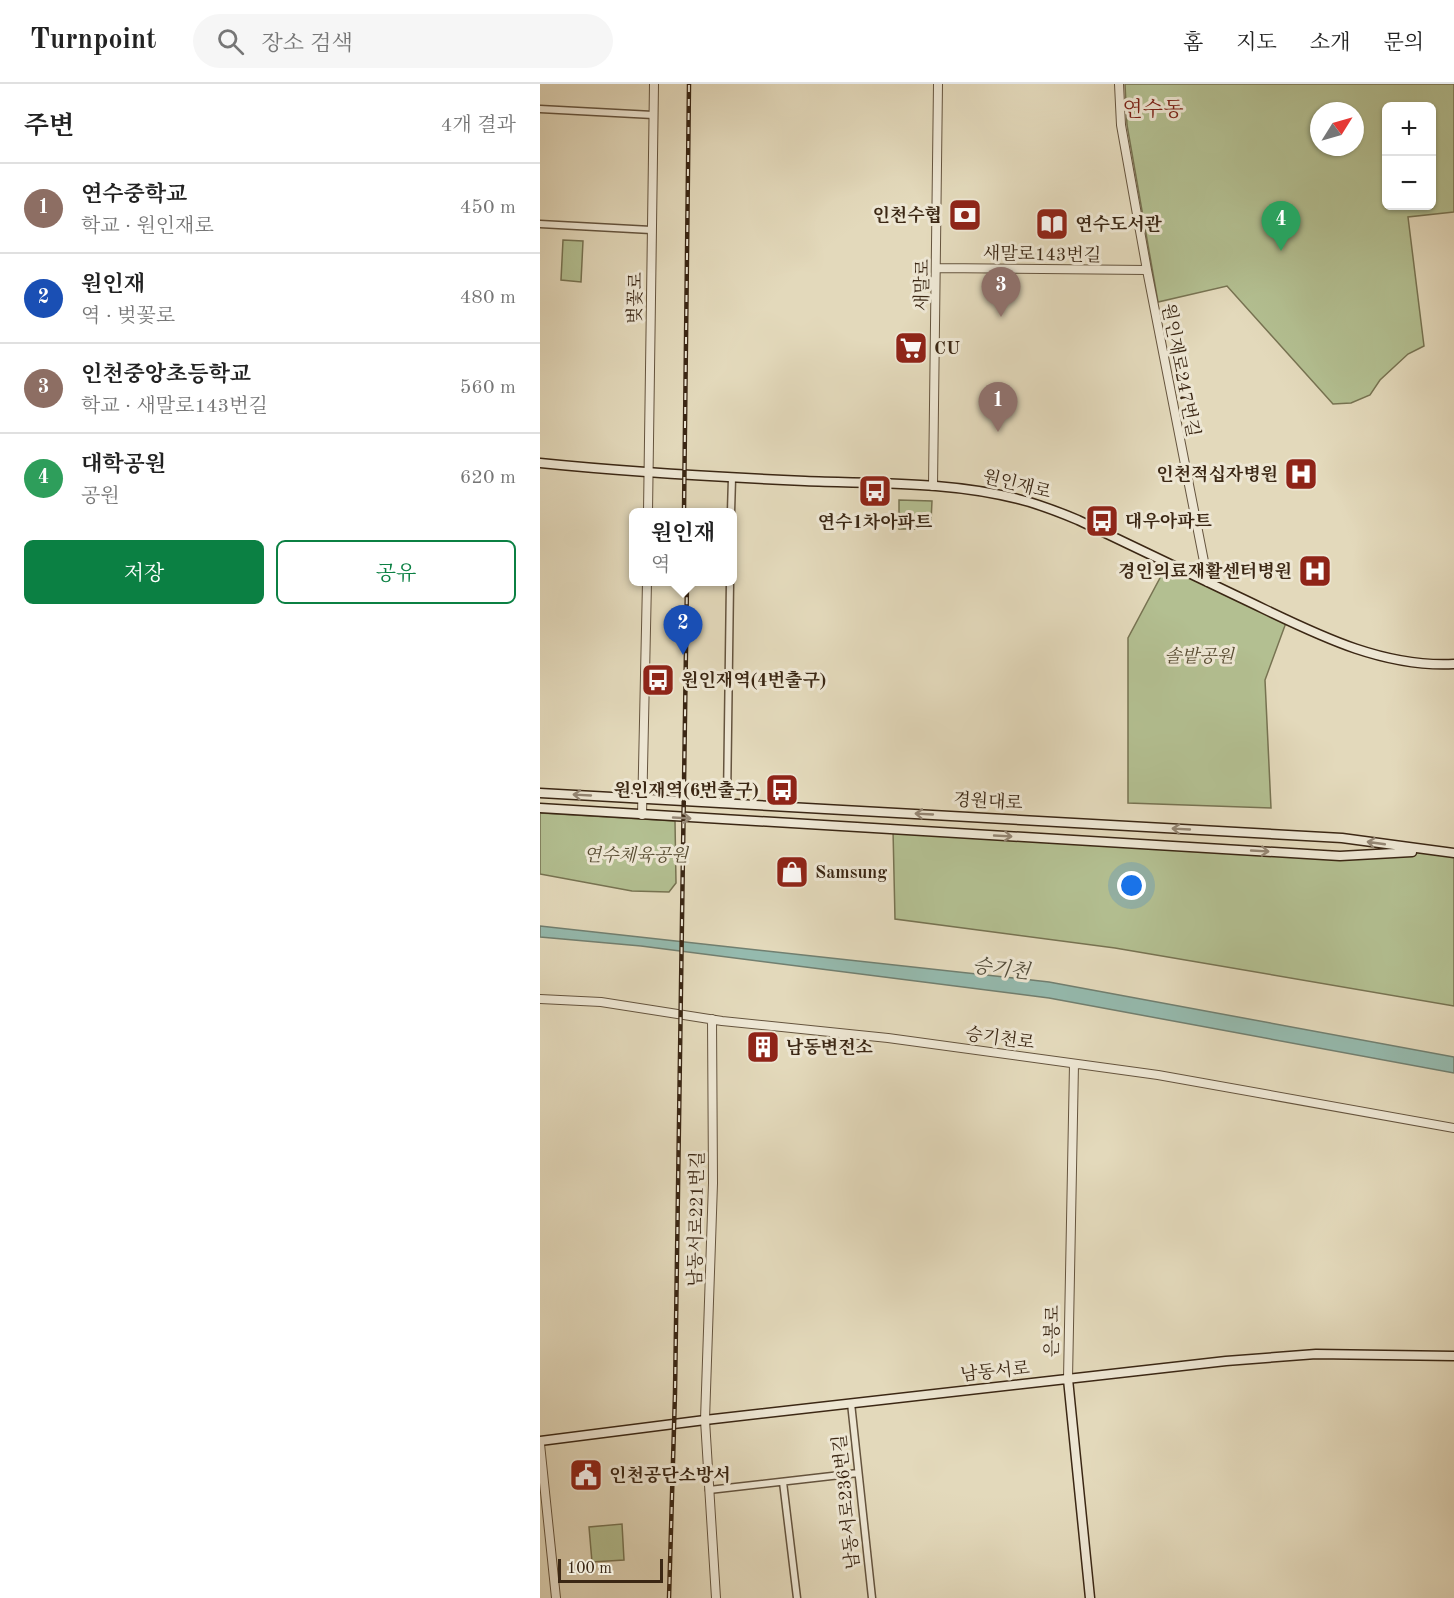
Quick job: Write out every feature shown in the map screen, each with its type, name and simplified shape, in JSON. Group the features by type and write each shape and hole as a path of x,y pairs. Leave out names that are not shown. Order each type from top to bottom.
{"main road":[{"name":"원인재로","path":"540,464 732,478 933,486 981,491 1046,507 1329,639 1362,652 1413,662 1454,664"},
{"name":"경원대로","path":"540,793 1342,838 1454,853"},
{"name":"경원대로","path":"540,808 1340,856 1434,851"},
{"name":"남동서로","path":"540,1442 705,1420 1226,1361 1316,1354 1454,1356"},
{"name":"은봉로","path":"1068,1379 1090,1598"}],"street":[{"name":"벚꽃로","path":"648,508 654,84"},
{"name":"새말로","path":"933,486 938,84"},
{"name":"원인재로247번길","path":"1119,84 1121,125 1208,582"},
{"path":"540,109 653,115"},
{"path":"540,224 651,230"},
{"name":"새말로143번길","path":"937,268 1147,270"},
{"path":"731,508 732,478"},
{"path":"642,815 646,586"},
{"path":"727,802 730,586"},
{"name":"승기천로","path":"540,999 601,1002 712,1020 888,1038 1168,1077 1454,1128"},
{"name":"남동서로221번길","path":"712,1020 713,1183 705,1420 716,1598"},
{"name":"은봉로","path":"1068,1379 1074,1064"},
{"name":"남동서로236번길","path":"851,1403 872,1598"},
{"path":"540,1442 556,1598"},
{"path":"709,1490 858,1473"},
{"path":"783,1482 797,1598"}],"green space":[{"path":"1125,84 1454,84 1454,212 1408,217 1424,346 1408,354 1380,380 1370,395 1351,403 1333,404 1227,286 1158,302 1127,125"},
{"path":"563,240 583,241 581,282 561,280"},
{"path":"899,500 932,501 931,522 917,522 917,529 899,529"},
{"name":"솔밭공원","path":"1168,563 1287,620 1265,680 1271,808 1128,803 1128,638"},
{"name":"연수체육공원","path":"540,813 675,821 676,883 669,892 632,891 540,874"},
{"path":"893,830 1340,856 1434,851 1454,853 1454,1006 1115,948 895,919"},
{"path":"622,1524 624,1560 592,1562 589,1527"}],"water":[{"path":"540,926 1049,982 1454,1057 1454,1073 1049,998 641,946 540,937"}],"railway":[{"path":"684,508 689,84"},
{"path":"669,1598 675,1393 687,586"}],"place":[{"name":"인천수협","path":"965,215"},
{"name":"연수도서관","path":"1052,224"},
{"name":"대학공원","path":"1281,251"},
{"name":"인천중앙초등학교","path":"1001,317"},
{"name":"CU","path":"911,348"},
{"name":"연수중학교","path":"998,432"},
{"name":"인천적십자병원","path":"1301,474"},
{"name":"연수1차아파트","path":"875,491"},
{"name":"대우아파트","path":"1102,521"},
{"name":"경인의료재활센터병원","path":"1315,571"},
{"name":"원인재","path":"683,655"},
{"name":"원인재역(4번출구)","path":"658,680"},
{"name":"원인재역(6번출구)","path":"782,790"},
{"name":"Samsung","path":"792,872"},
{"name":"남동변전소","path":"763,1047"},
{"name":"인천공단소방서","path":"586,1475"}],"district":[{"name":"연수동","path":"1153,109"}],"water label":[{"name":"승기천","path":"1001,968"}]}
